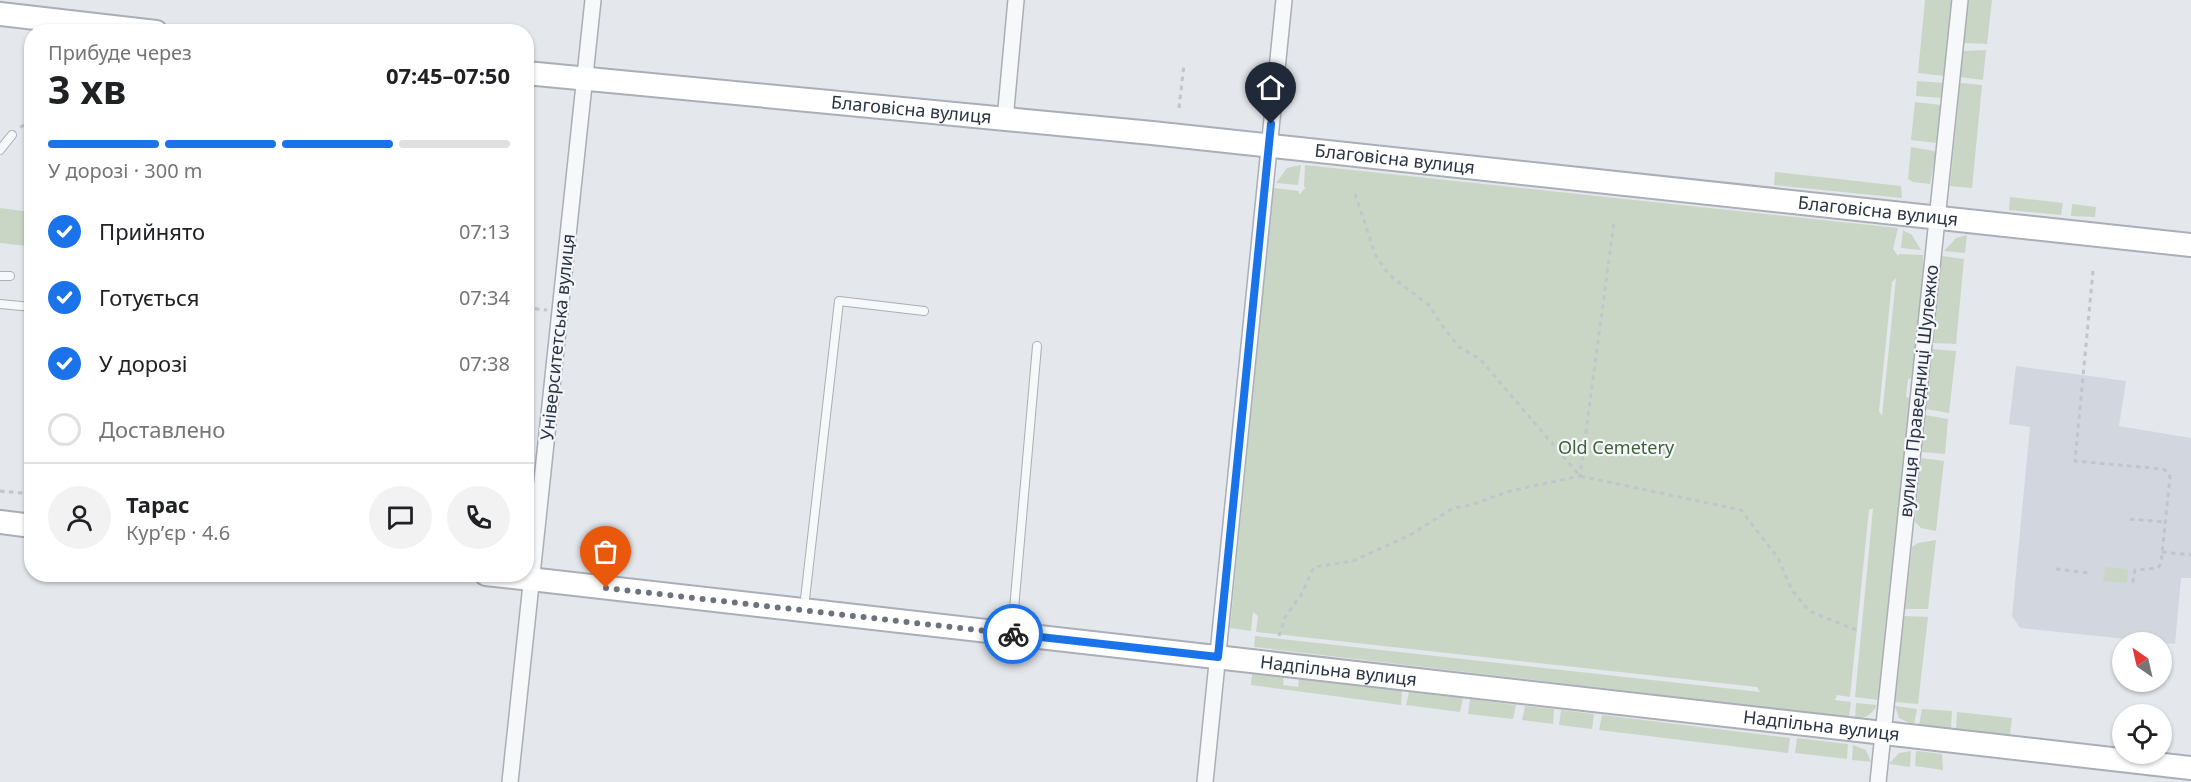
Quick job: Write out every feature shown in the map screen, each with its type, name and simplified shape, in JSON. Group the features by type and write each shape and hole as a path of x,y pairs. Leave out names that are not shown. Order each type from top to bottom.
{"main road":[{"path":"0,14 87,24"},
{"name":"Благовісна вулиця","path":"534,75 1269,147 2191,245"},
{"path":"0,522 24,525"},
{"name":"Надпільна вулиця","path":"534,580 2191,768"}],"street":[{"name":"Університетська вулиця","path":"534,552 593,0"},
{"path":"1005,120 1016,0"},
{"path":"1205,782 1284,0"},
{"name":"вулиця Праведниці Шулежко","path":"1878,782 1960,0"},
{"name":"Університетська вулиця","path":"510,782 531,582"}],"lane":[{"path":"0,150 12,135"},
{"path":"0,276 10,276"},
{"path":"803,610 839,301 924,311"},
{"path":"0,304 24,306"},
{"path":"1012,633 1037,346"}],"path":[{"path":"1179,108 1185,64"},
{"path":"1354,194 1375,254 1388,274 1430,306 1460,347 1480,359 1580,476"},
{"path":"1580,476 1614,222"},
{"path":"2093,271 2075,461 2163,469 2168,472 2162,552 2158,568 2135,570 2132,587"},
{"path":"1279,636 1285,616 1301,595 1314,567 1353,561 1410,535 1453,508 1510,491 1580,476 1741,510 1778,558 1792,590 1809,611 1859,630"},
{"path":"0,490 24,493"},
{"path":"2130,519 2165,522"},
{"path":"2162,552 2191,555"},
{"path":"2056,569 2090,573"}],"shaded area":[{"path":"2016,366 2126,381 2119,426 2191,438 2191,578 2181,578 2175,644 2172,644 2172,632 2112,632 2112,637 2020,628 2012,616 2030,427 2009,424"}],"green space":[{"path":"1925,0 1952,0 1944,76 1918,73"},
{"path":"1969,0 1992,0 1987,44 1964,43"},
{"path":"1986,50 1983,80 1960,77 1963,51"},
{"path":"1917,81 1943,83 1942,98 1916,96"},
{"path":"1960,83 1982,85 1972,188 1950,186"},
{"path":"1915,102 1941,105 1937,143 1911,140"},
{"path":"1911,147 1934,151 1936,154 1930,184 1913,182 1908,179"},
{"path":"1301,165 1298,185 1276,183 1287,168"},
{"name":"Old Cemetery","path":"1305,165 1898,228 1893,249 1898,256 1899,254 1923,255 1923,274 1912,378 1908,379 1906,397 1910,398 1878,700 1855,697 1873,508 1869,510 1850,697 1837,695 1835,700 1851,702 1849,717 1254,647 1255,636 1760,692 1757,687 1256,632 1258,616 1253,612 1251,631 1230,628 1273,191 1274,188 1299,191 1299,195 1306,187 1304,187","holes":["1896,278 1882,416 1879,411 1892,282"]},
{"path":"1775,172 1901,186 1902,198 1774,185"},
{"path":"2010,197 2063,203 2061,215 2009,210"},
{"path":"2072,204 2096,207 2095,217 2071,216"},
{"path":"0,208 24,211 24,246 0,243"},
{"path":"1903,230 1912,235 1921,250 1901,248"},
{"path":"1967,235 1965,253 1944,251 1956,238"},
{"path":"1942,256 1964,259 1956,344 1933,343"},
{"path":"1932,349 1956,351 1949,413 1926,409"},
{"path":"1925,415 1948,419 1945,454 1921,452"},
{"path":"1921,458 1944,461 1936,531 1921,528 1915,522"},
{"path":"1936,540 1928,609 1905,609 1912,547 1918,543"},
{"path":"2105,567 2128,569 2127,583 2103,581"},
{"path":"1904,616 1928,617 1918,704 1895,702"},
{"path":"1252,674 1284,677 1283,685 1298,687 1299,679 1402,691 1401,705 1251,685"},
{"path":"1409,692 1463,698 1460,712 1406,705"},
{"path":"1470,699 1516,705 1513,719 1468,714"},
{"path":"1856,703 1877,705 1868,715 1855,718"},
{"path":"1525,706 1554,709 1553,724 1522,720"},
{"path":"1895,706 1917,709 1914,725 1899,718"},
{"path":"1922,709 1952,711 1951,729 1919,725"},
{"path":"1561,710 1594,714 1592,729 1559,725"},
{"path":"1957,712 2012,718 2010,735 1956,729"},
{"path":"1602,715 1790,738 1788,753 1599,730"},
{"path":"1797,738 1848,744 1847,759 1795,753"},
{"path":"1853,745 1866,750 1871,762 1852,760"},
{"path":"1911,751 1910,767 1889,764 1899,753"},
{"path":"1916,751 1942,754 1943,770 1915,766"}],"way so far":[{"path":"606,588 1013,634"}],"route":[{"path":"1013,634 1218,657 1271,124"}]}
